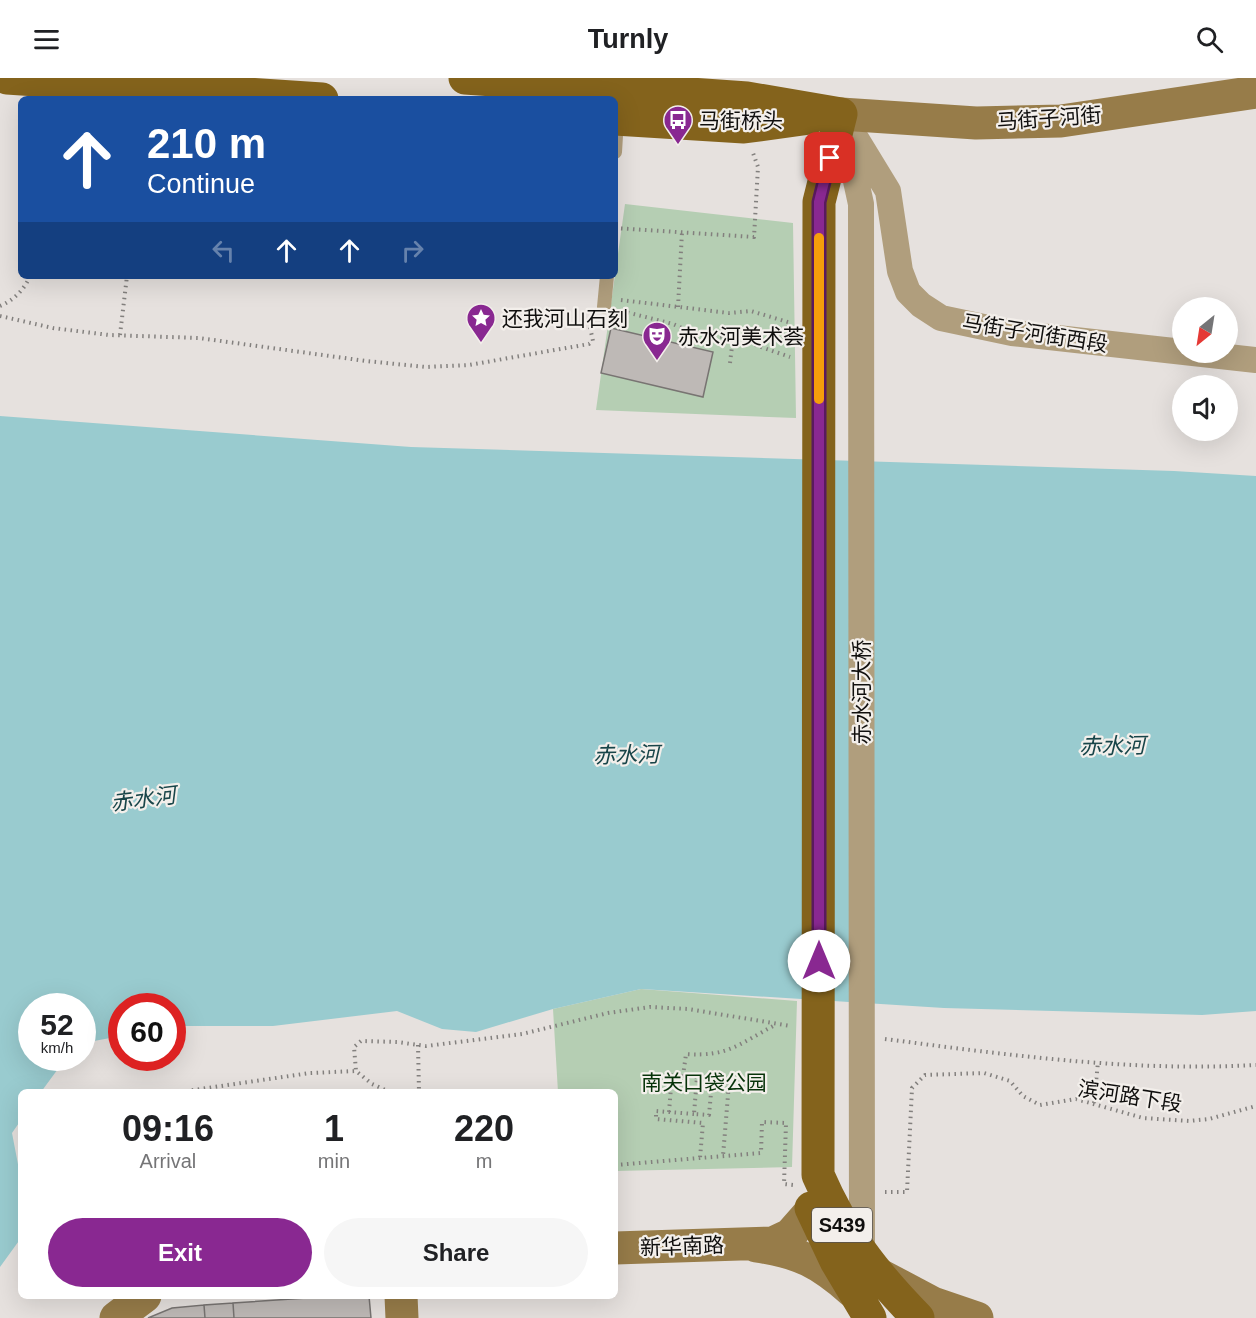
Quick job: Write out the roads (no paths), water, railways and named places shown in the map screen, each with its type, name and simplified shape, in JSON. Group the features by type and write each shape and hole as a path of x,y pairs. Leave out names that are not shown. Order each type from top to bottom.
{"main road":[{"path":"7,78 277,96"},
{"path":"465,78 747,98 841,114"},
{"name":"马街子河街","path":"841,114 976,123 1061,121 1256,92"},
{"path":"618,119 744,127 841,114"},
{"name":"赤水河大桥","path":"815,1190 819,202 841,114"},
{"path":"748,1245 783,1240 796,1229 815,1190"},
{"name":"S439","path":"815,1190 843,1227 862,1272 870,1318"},
{"path":"748,1245 806,1257 826,1268 862,1272 933,1303 977,1318"},
{"name":"新华南路","path":"618,1248 748,1245"},
{"name":"S439","path":"862,1272 918,1318"},
{"path":"116,1318 141,1299"},
{"path":"401,1299 402,1318"}],"street":[{"name":"赤水河大桥","path":"841,114 861,204 860,1185 862,1272"},
{"name":"马街子河街西段","path":"841,114 888,191 900,271 908,292 921,306 941,318 1012,333 1256,360"}],"lane":[{"path":"605,303 607,279"}],"water":[{"name":"赤水河","path":"0,416 411,447 1174,471 1256,476 1256,1011 1202,1015 944,1008 641,989 553,1009 476,1032 442,1029 397,1011 273,1026 186,1026 186,993 108,993 108,1038 96,1041 96,993 18,993 18,1071 56,1071 43,1089 18,1089 18,1124 12,1133 18,1164 18,1242 0,1267"}],"place":[{"name":"马街桥头","path":"678,146"},
{"name":"还我河山石刻","path":"481,344"},
{"name":"赤水河美术荟","path":"657,362"}],"park label":[{"name":"南关口袋公园","path":"704,1082"}]}
